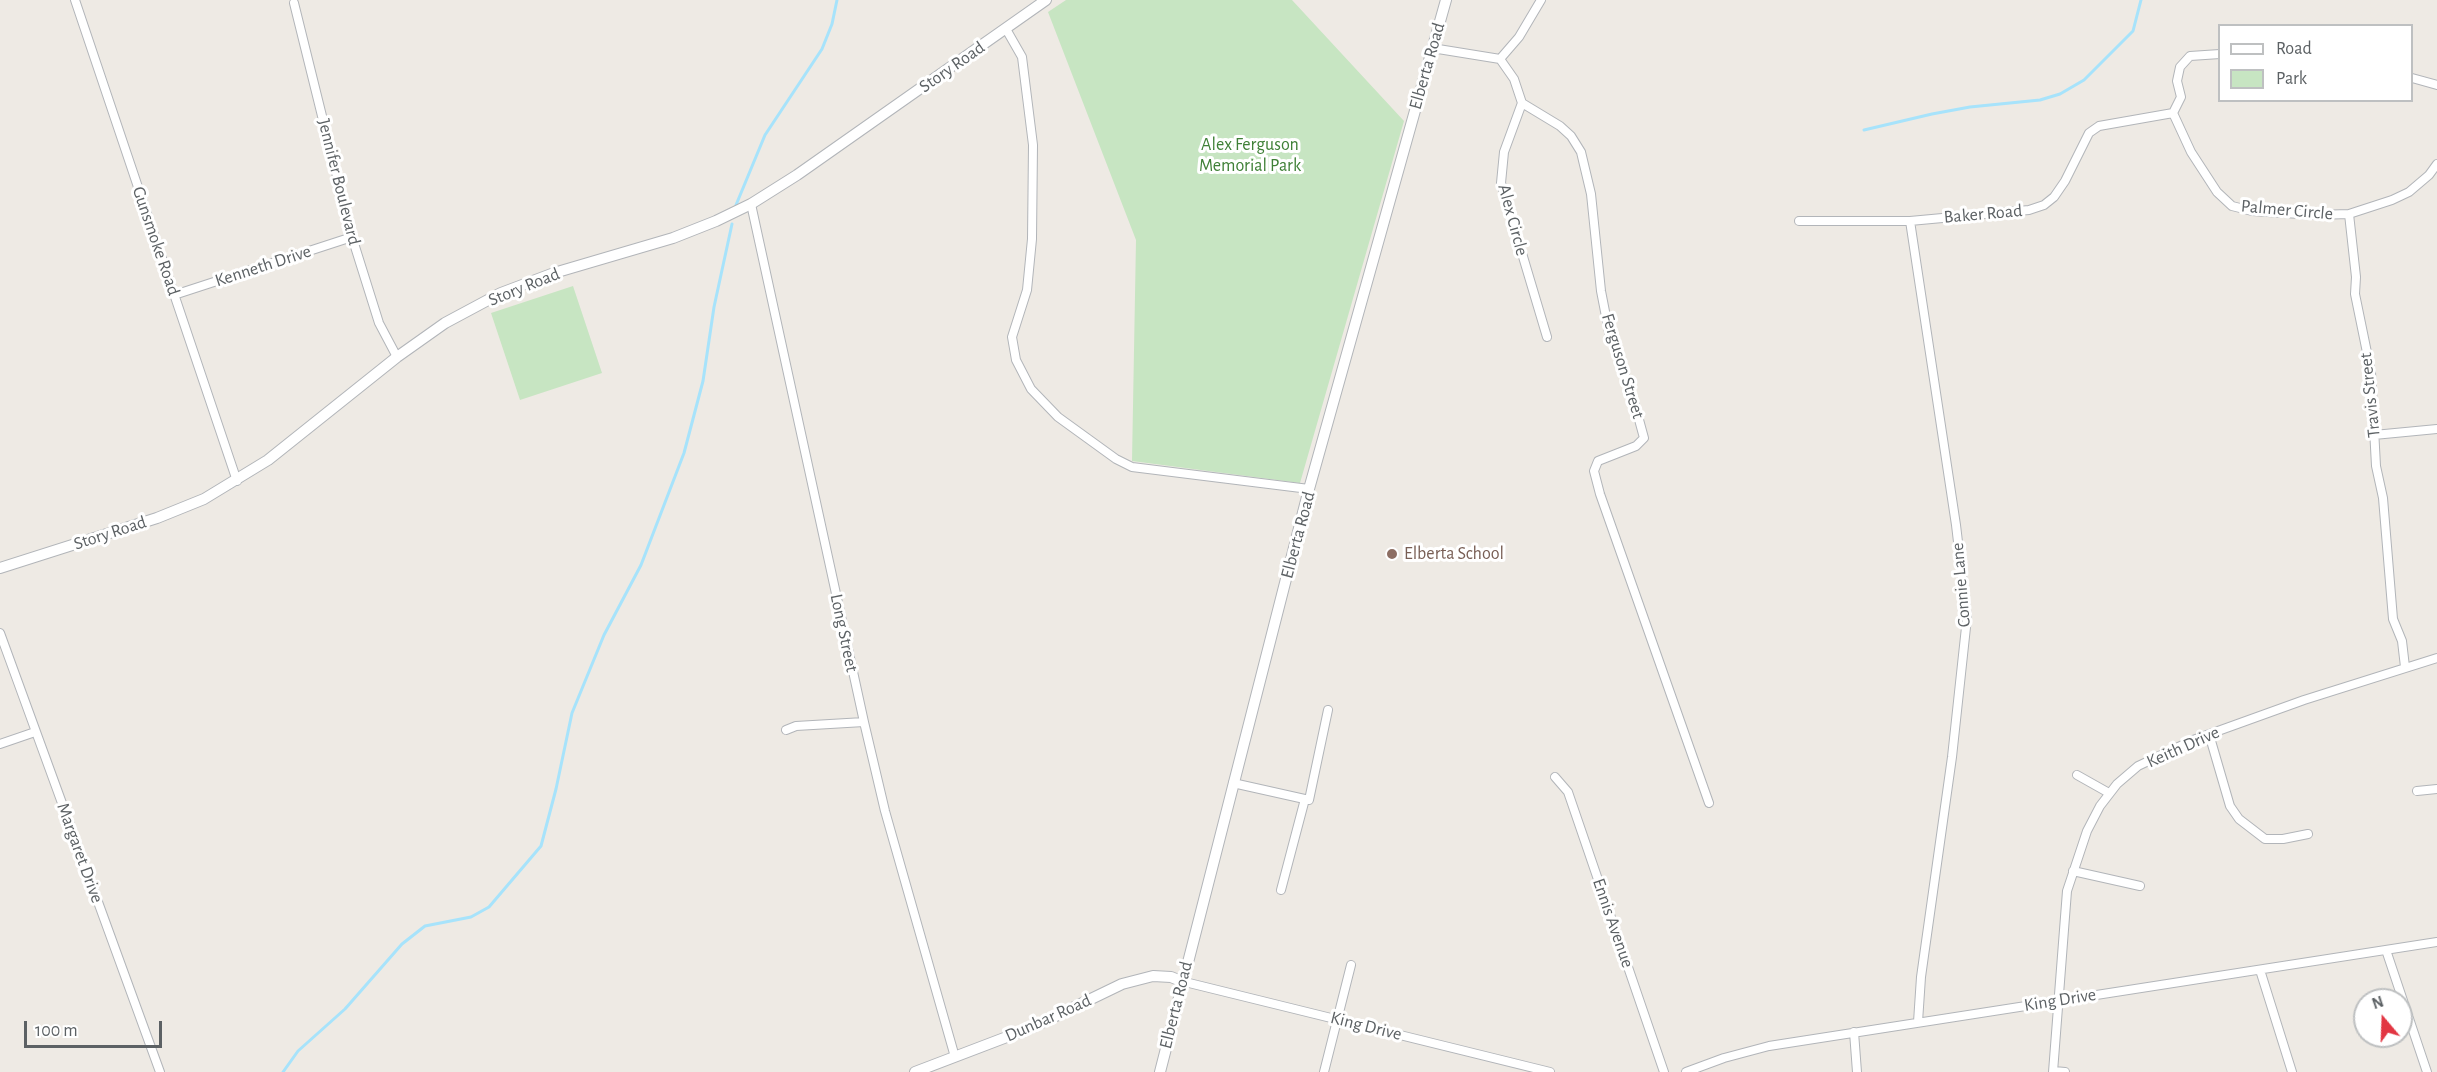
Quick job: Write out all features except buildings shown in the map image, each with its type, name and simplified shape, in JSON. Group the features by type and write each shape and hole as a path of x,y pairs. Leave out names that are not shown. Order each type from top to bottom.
{"street":[{"name":"Gunsmoke Road","path":"75,0 237,481"},
{"name":"Story Road","path":"0,568 177,511 237,481 301,435 397,357 445,323 501,293 554,273 673,238 751,204 797,175 1046,0"},
{"name":"Elberta Road","path":"1160,1072 1181,981 1310,489 1446,0"},
{"path":"1500,59 1519,37 1541,0"},
{"name":"Jennifer Boulevard","path":"294,3 352,237 379,323 397,357"},
{"path":"1006,29 1022,57 1033,145 1032,239 1028,290 1012,337 1016,360 1031,389 1058,417 1116,459 1132,467 1310,489"},
{"path":"1432,48 1500,59 1514,79 1522,103"},
{"path":"2173,113 2181,97 2177,81 2180,66 2190,56 2218,54"},
{"path":"2413,78 2437,85"},
{"name":"Alex Circle","path":"1522,103 1504,152 1501,183 1547,337"},
{"name":"Ferguson Street","path":"1522,103 1560,126 1571,136 1581,152 1588,172 1601,291 1609,332 1635,405 1644,438 1636,446 1598,461 1594,471 1600,494 1709,803"},
{"name":"Palmer Circle","path":"2173,113 2191,152 2217,192 2232,206 2252,211 2316,215 2349,214 2409,192 2429,175 2437,164"},
{"name":"Baker Road","path":"1799,221 1910,221 2029,210 2044,206 2054,197 2065,181 2089,134 2099,126 2173,113"},
{"name":"Long Street","path":"751,204 885,811 955,1057"},
{"name":"Travis Street","path":"2349,214 2356,277 2355,294 2372,372 2376,466 2382,498 2393,619 2402,641 2405,667"},
{"name":"Connie Lane","path":"1910,221 1968,618 1952,757 1921,977 1918,1022"},
{"name":"Kenneth Drive","path":"174,295 352,237"},
{"path":"2374,435 2437,429"},
{"name":"Margaret Drive","path":"0,633 160,1072"},
{"name":"Keith Drive","path":"2054,1071 2060,1000 2061,949 2067,891 2087,831 2109,793 2138,766 2158,754 2208,734 2437,658"},
{"path":"1233,783 1309,800 1328,710"},
{"path":"786,730 807,725 864,722"},
{"path":"0,744 35,732"},
{"path":"2208,734 2230,806 2239,819 2265,839 2283,839 2308,834"},
{"path":"2078,775 2109,793"},
{"name":"Ennis Avenue","path":"1555,777 1568,792 1664,1072"},
{"path":"2417,791 2437,789"},
{"path":"1281,890 1305,799"},
{"path":"2073,871 2140,886"},
{"name":"King Drive","path":"1686,1072 1724,1058 1769,1046 2437,942"},
{"path":"2386,950 2427,1072"},
{"path":"1324,1072 1351,965"},
{"path":"2260,970 2292,1072"},
{"name":"Dunbar Road","path":"915,1072 1032,1027 1122,984 1153,976 1170,977 1181,981"},
{"name":"King Drive","path":"1181,981 1550,1072"},
{"path":"1854,1032 1857,1072"},
{"path":"2054,1071 2065,1072"}],"green space":[{"name":"Alex Ferguson Memorial Park","path":"1066,0 1292,0 1404,121 1300,483 1132,461 1136,240 1048,12"},
{"path":"573,286 602,373 520,400 491,313"}],"waterway":[{"path":"736,205 765,135 822,49 832,24 837,0"},
{"path":"1864,130 1970,107 2040,100 2060,94 2084,80 2133,31 2141,0"},
{"path":"283,1072 298,1051 345,1009 402,944 425,926 471,917 489,907 541,846 572,713 604,635 641,565 684,453 703,381 714,307 732,224"}],"place":[{"name":"Elberta School","path":"1392,554"}]}
